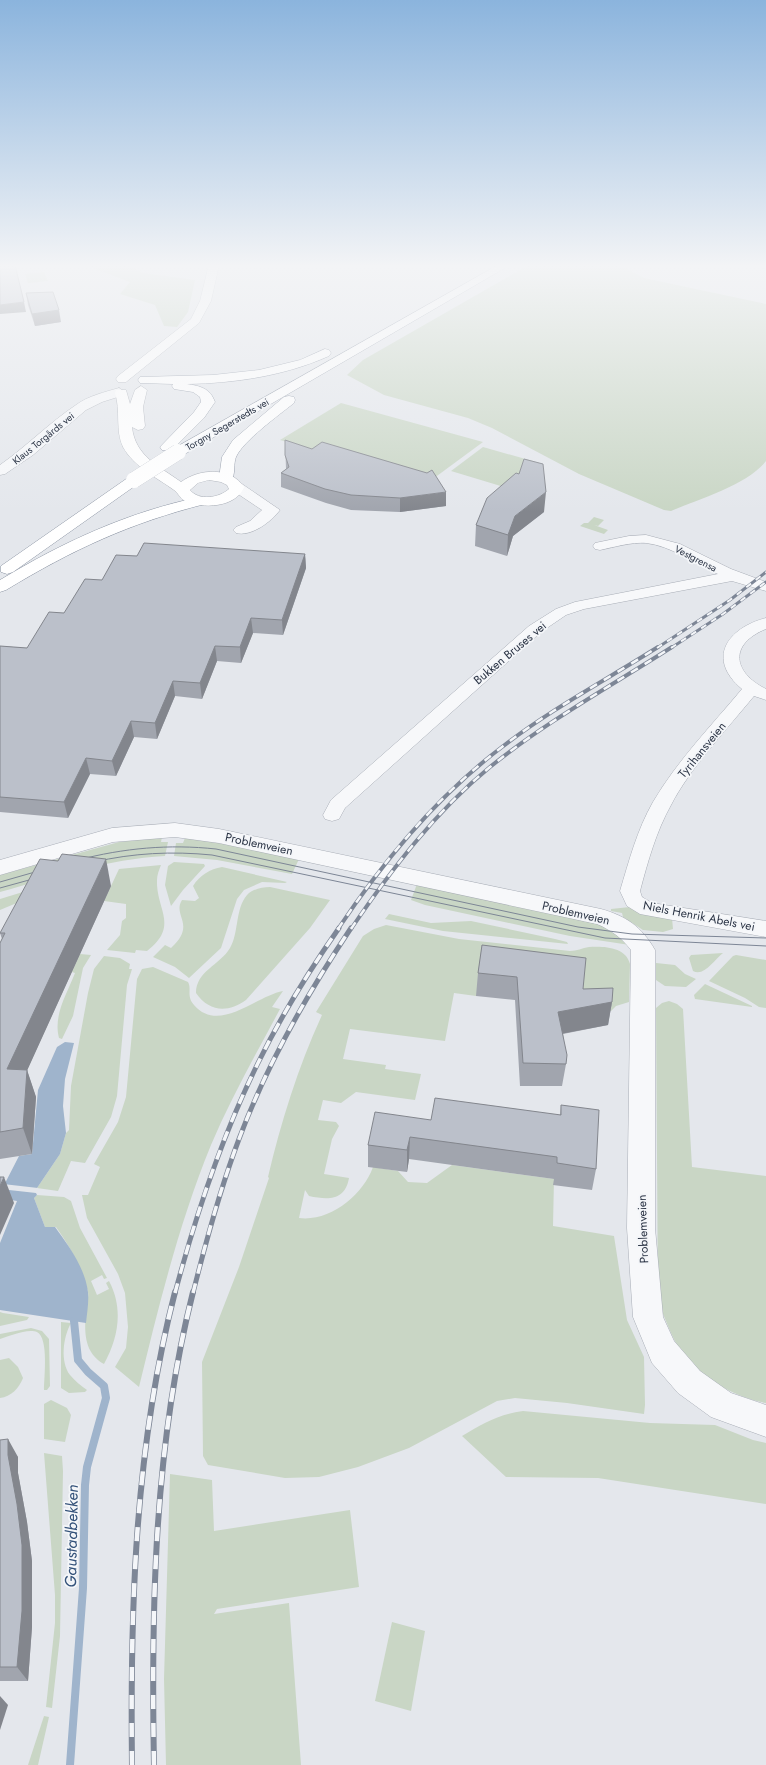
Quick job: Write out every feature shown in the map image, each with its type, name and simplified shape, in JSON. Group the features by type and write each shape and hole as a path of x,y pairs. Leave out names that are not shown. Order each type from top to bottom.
{"main road":[{"path":"164,347 122,379 114,382 116,390 125,402 126,408 124,412 126,437 132,450 149,467 183,490 187,496 200,501"},
{"path":"116,390 142,385 222,378 265,372 310,361 337,347"},
{"name":"Torgny Segerstedts vei","path":"0,574 171,447 354,347"},
{"path":"0,587 67,549 103,533 154,513 200,501 222,499 234,493 231,483 232,452 242,438 358,347"},
{"path":"141,365 142,385 136,407 140,435 145,447 160,463 172,470 195,479"},
{"path":"122,379 142,385 185,387 201,390 206,395 208,402 204,410 171,447"},
{"path":"183,490 188,483 195,479 211,476 231,483"},
{"name":"Torgny Segerstedts vei","path":"0,558 129,477"}],"street":[{"name":"Klaus Torgårds vei","path":"0,471 28,452 88,403 116,390"},
{"path":"88,403 117,404 124,412"},
{"path":"231,483 272,510 265,517 242,530"},
{"path":"222,499 247,508 265,517"},
{"name":"Vestgrensa","path":"600,546 624,541 646,539 686,551 733,576 766,587"},
{"name":"Bukken Bruses vei","path":"332,815 338,804 535,629 561,612 602,600 733,576"},
{"name":"Tyrihansveien","path":"634,901 630,891 638,862 648,832 662,803 687,767 758,692 734,674 730,662 731,651 744,633 766,623"},
{"name":"Problemveien","path":"0,868 112,835 176,830 219,836 368,866 406,876 601,917 620,924 632,934 643,950 642,1228 648,1317 663,1352 689,1382 722,1406 766,1421"},
{"name":"Niels Henrik Abels vei","path":"634,901 647,909 766,929"}],"green space":[{"path":"385,347 766,347 766,461 748,477 735,484 671,511 664,510 579,474 492,428 468,418 384,395 347,375 363,360"},
{"path":"341,403 483,442 426,484 280,440"},
{"path":"483,447 536,462 504,487 451,471"},
{"path":"594,517 604,520 598,526 594,525 608,530 604,534 580,526 584,523 588,523"},
{"path":"162,837 161,842 168,842 165,856 102,865 0,892 0,875 119,842"},
{"path":"185,838 299,859 292,874 217,860 174,856 176,843 183,843"},
{"path":"174,862 204,864 205,866 183,890 171,906 165,885 168,866"},
{"path":"161,865 157,880 164,917 164,925 162,934 157,942 147,951 136,950 135,953 107,950 120,935 122,921 126,918 126,904 104,901 119,869"},
{"path":"222,867 287,882 262,882 244,890 237,899 221,948 189,978 175,967 153,957 165,945 171,948 179,940 183,926 180,911 182,900 195,901 199,898 193,886 206,873 213,869"},
{"path":"417,884 571,917 605,926 630,945 570,936 425,905 411,900"},
{"path":"264,887 330,900 310,928 246,1000 226,1009 213,1007 207,1004 196,993 197,985 200,979 226,954 230,948 235,935 241,907 247,895 252,891"},
{"path":"36,888 31,897 0,910 0,899"},
{"path":"630,907 672,918 673,929 663,932 643,930 623,917 622,913 611,911 611,909"},
{"path":"389,914 431,923 471,921 555,939 567,942 568,944 443,931 385,919"},
{"path":"386,925 459,939 570,951 589,947 608,947 619,951 628,958 630,964 629,1002 616,1006 611,1011 579,1012 582,981 476,996 454,993 445,1041 350,1029 343,1059 386,1065 385,1069 421,1074 415,1100 356,1092 341,1103 323,1100 318,1120 336,1122 339,1126 332,1139 324,1174 349,1178 344,1191 335,1197 323,1198 309,1196 305,1190 299,1218 322,1216 344,1204 362,1187 373,1167 398,1171 408,1182 427,1183 452,1165 554,1179 553,1226 614,1236 627,1320 644,1357 644,1414 567,1403 515,1398 497,1401 409,1448 358,1467 319,1477 285,1478 208,1465 203,1456 202,1362 239,1267 269,1178 273,1156 284,1115 305,1055 322,1015 316,1012 363,936 374,929"},
{"path":"723,953 705,970 701,972 693,971 689,958 691,955"},
{"path":"80,954 91,955 83,968 73,1016 62,1039 59,1038 59,1013 75,973 72,972"},
{"path":"736,955 766,960 766,1008 759,1007 745,998 709,981 733,956"},
{"path":"104,956 120,958 130,964 129,969 132,969 127,985 117,1096 111,1117 85,1163 71,1161 58,1191 37,1188 60,1154 66,1133 69,1130 71,1086 88,993 94,969"},
{"path":"656,963 675,965 685,974 696,979 686,987 665,986 656,980"},
{"path":"153,967 188,982 190,987 190,999 194,1005 204,1013 215,1016 226,1015 238,1011 272,994 283,991 272,1007 280,1009 227,1110 211,1145 189,1204 170,1264 139,1387 115,1367 126,1348 128,1327 125,1293 118,1274 87,1218 82,1195 88,1195 100,1167 94,1164 118,1122 126,1097 137,979 142,969"},
{"path":"705,984 752,1007 695,999 694,995"},
{"path":"669,1001 677,1004 683,1009 692,1167 766,1176 766,1403 755,1401 724,1388 689,1362 679,1349 658,1302 656,1008 662,1003"},
{"path":"37,1195 64,1197 71,1201 80,1228 107,1278 104,1279 102,1275 91,1281 97,1295 109,1289 106,1283 109,1281 114,1292 118,1313 116,1334 104,1364 97,1359 88,1346 85,1321 88,1294 79,1266 71,1250 56,1227 45,1227 34,1198"},
{"path":"0,1312 29,1317 27,1320 0,1326"},
{"path":"61,1322 71,1323 66,1335 64,1349 67,1370 80,1385 87,1390 85,1392 69,1393 61,1388"},
{"path":"31,1328 42,1331 49,1339 50,1386 47,1390 44,1390 44,1350 41,1336 37,1332 29,1331 0,1339 0,1334"},
{"path":"9,1358 18,1367 23,1378 14,1391 8,1396 0,1398 0,1360"},
{"path":"51,1400 67,1408 71,1415 65,1442 44,1439 44,1404"},
{"path":"523,1411 650,1423 715,1425 753,1440 766,1443 766,1504 598,1478 506,1477 462,1436 498,1417"},
{"path":"44,1453 62,1456 63,1471 60,1636 52,1708 46,1707 55,1623 55,1595"},
{"path":"170,1474 212,1480 214,1531 350,1510 359,1587 217,1609 214,1614 289,1603 301,1765 166,1765 164,1679"},
{"path":"392,1622 425,1631 411,1711 375,1701"},
{"path":"44,1716 49,1717 38,1765 28,1765"}],"water":[{"path":"65,1042 74,1043 65,1079 63,1106 66,1133 60,1154 35,1191 37,1195 34,1198 45,1227 55,1227 71,1250 84,1274 88,1292 86,1323 0,1310 0,1243 17,1201 0,1198 0,1193 19,1156 32,1154 38,1090 57,1047"}],"pier":[{"path":"3,1184 38,1188 36,1193 0,1189"}],"building":[{"path":"285,440 312,449 322,442 427,473 432,470 446,492 400,498 351,495 325,489 281,473 289,467 285,455"},
{"path":"524,459 543,464 546,492 515,516 508,535 476,525 487,498 516,473 519,474"},
{"path":"144,543 305,554 282,620 251,618 240,647 215,646 200,683 173,681 155,723 131,721 112,761 86,758 64,802 0,797 0,646 27,648 49,612 64,613 85,579 102,580 116,555 137,556"},
{"path":"62,854 106,859 7,1069 27,1070 23,1128 0,1132 0,943 5,933 0,933 40,859 58,861"},
{"path":"482,945 586,958 583,989 613,988 612,1002 558,1012 567,1055 566,1064 523,1063 517,977 478,973"},
{"path":"435,1098 561,1115 561,1105 599,1110 596,1169 557,1163 557,1157 410,1137 407,1150 368,1145 375,1112 431,1120"},
{"path":"0,1177 4,1177 0,1186"},
{"path":"8,1439 8,1455 17,1504 22,1545 22,1611 17,1667 0,1667 0,1440"}],"waterway":[{"name":"Gaustadbekken","path":"70,1765 83,1588 85,1485 87,1467 106,1398 104,1386 88,1372 78,1360 74,1321"}],"tram line":[{"path":"78,860 147,848 181,847 216,849 578,927 632,934 766,938"},
{"path":"94,862 153,854 182,853 212,855 605,938 766,946"},
{"path":"0,882 42,870"},
{"path":"0,888 40,877"}],"railway":[{"path":"657,648 730,600 766,572"},
{"path":"671,648 723,614 766,582"},
{"path":"338,929 374,878 412,831 433,808 478,766 540,720 658,647"},
{"path":"351,929 382,885 432,822 470,784 534,734 672,647"},
{"path":"175,1293 201,1205 221,1147 245,1091 267,1045 286,1011 306,977 339,928"},
{"path":"193,1293 220,1196 232,1158 250,1111 289,1030 319,978 351,928"},
{"path":"132,1765 132,1645 134,1586 143,1468 151,1409 175,1292"},
{"path":"154,1765 153,1646 158,1527 170,1409 180,1350 193,1292"}]}
